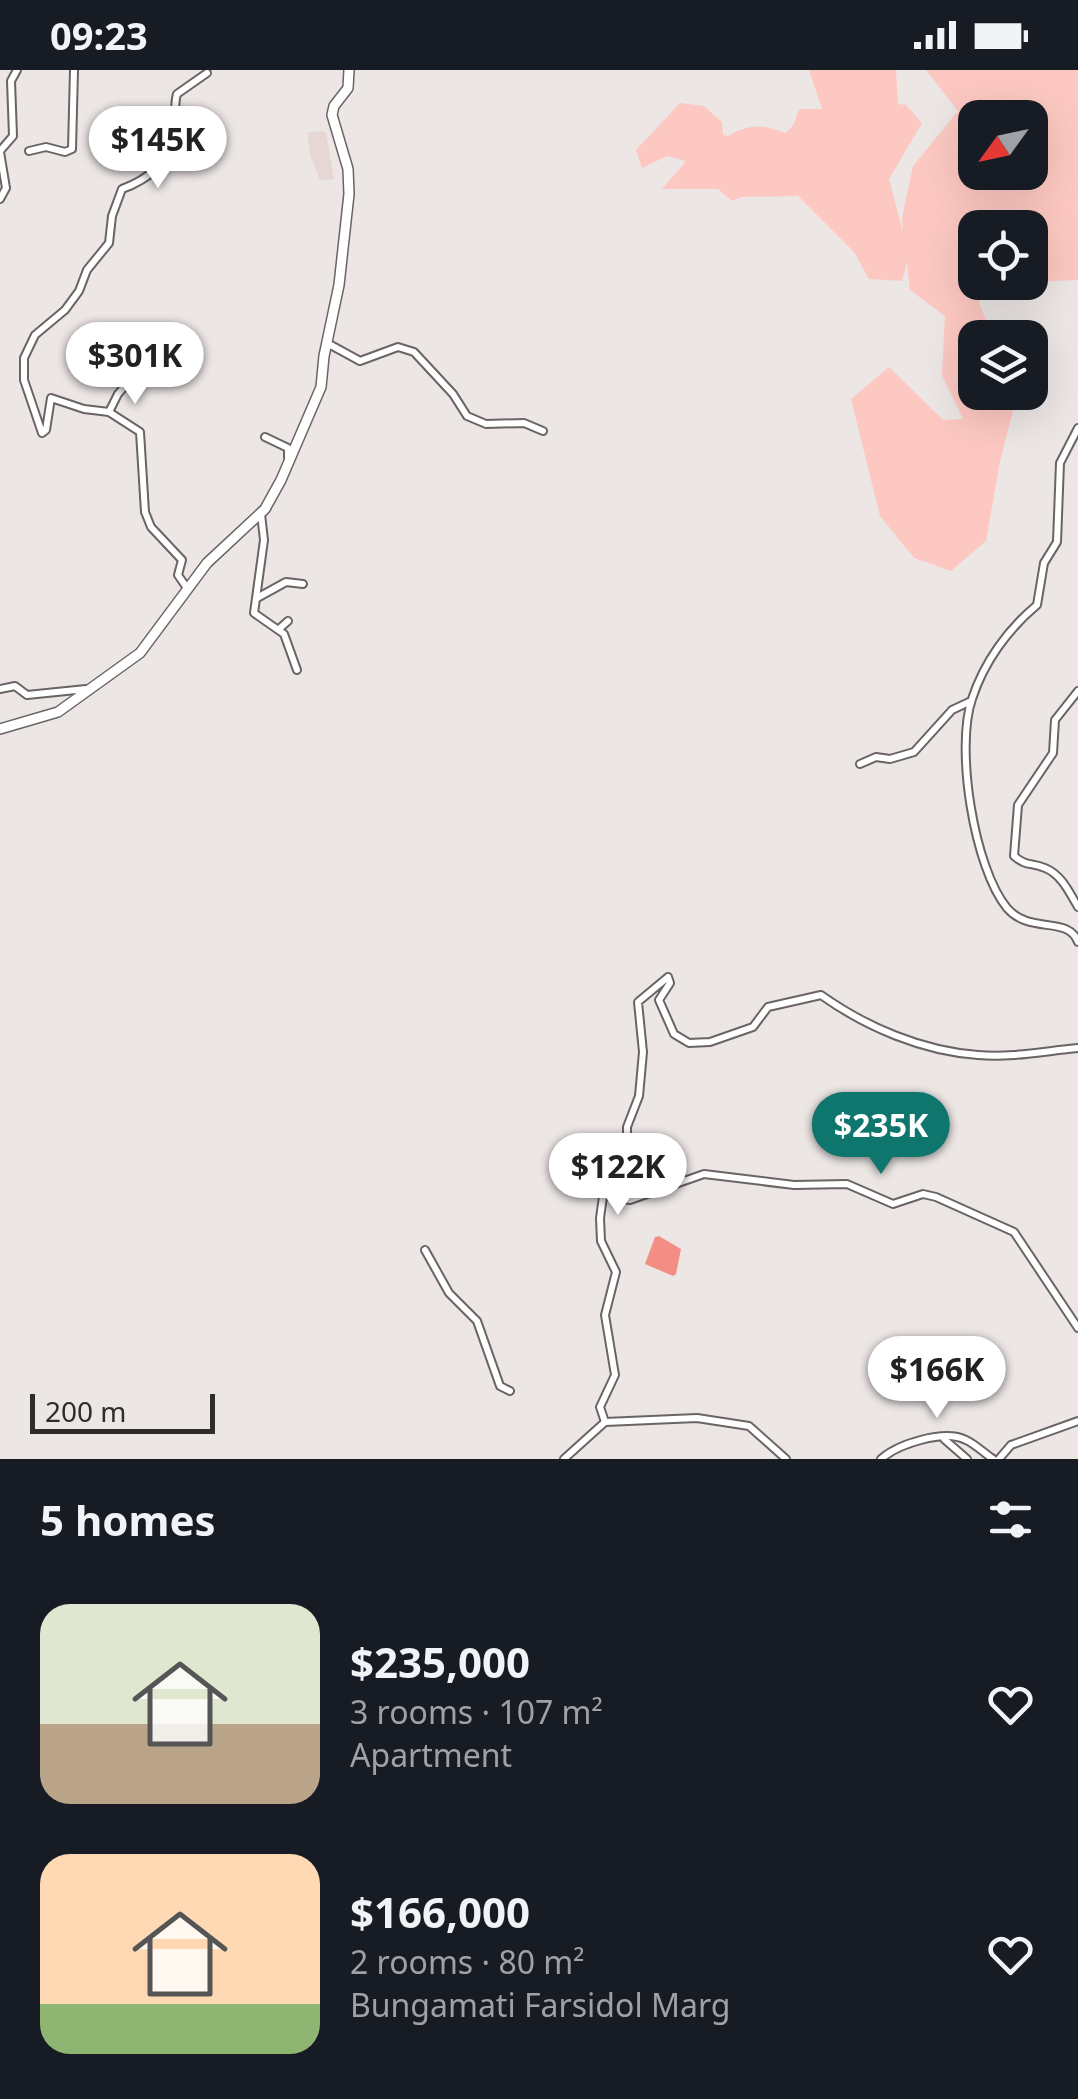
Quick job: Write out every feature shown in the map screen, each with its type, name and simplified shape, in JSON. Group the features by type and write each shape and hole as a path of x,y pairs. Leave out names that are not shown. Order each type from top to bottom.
{"main road":[{"path":"0,729 58,712 140,653 207,562 260,514 289,463 321,388 339,285 350,194 348,169 332,120 333,111 348,88 349,70"}],"street":[{"path":"0,199 6,188 0,151 12,136 10,81 17,70"},
{"path":"29,151 46,147 65,152 72,149 74,70"},
{"path":"187,588 179,577 182,560 152,527 145,512 142,435 109,412 84,409 52,398 46,430 42,433 24,380 24,358 36,336 65,310 79,291 87,270 109,243 112,216 122,190 147,176 169,156 176,132 177,94 207,73 195,70"},
{"path":"327,343 360,361 398,347 414,352 454,394 467,416 486,424 524,423 542,431"},
{"path":"109,412 118,394 150,357"},
{"path":"1078,428 1060,462 1057,542 1044,563 1037,604 1010,626 970,701 965,772 980,851 1005,906 1020,921 1066,926 1078,942"},
{"path":"265,437 288,448 289,463"},
{"path":"260,514 264,540 254,613 285,636 298,670"},
{"path":"257,598 286,582 303,584"},
{"path":"279,629 288,620"},
{"path":"0,689 15,686 27,694 86,689"},
{"path":"1078,692 1055,720 1053,753 1018,805 1014,856 1025,866 1042,866 1062,880 1078,907"},
{"path":"860,764 876,756 890,759 914,752 952,710 970,701"},
{"path":"605,1422 600,1406 616,1375 605,1315 616,1272 602,1241 600,1218 607,1168 626,1142 627,1127 639,1096 643,1052 638,1002 668,977 670,983 659,1000 674,1034 689,1043 710,1042 753,1027 768,1007 822,995 848,1014 899,1037 946,1051 981,1056 1078,1048"},
{"path":"604,1196 630,1200 704,1174 794,1185 847,1184 893,1204 923,1194 936,1197 1014,1232 1078,1328"},
{"path":"426,1250 449,1292 477,1321 500,1386 510,1391"},
{"path":"564,1459 605,1422 697,1418 749,1426 786,1459"},
{"path":"881,1459 907,1443 953,1436 968,1440 996,1459 1011,1445 1078,1422"},
{"path":"944,1438 967,1459"}],"shaded area":[{"path":"809,70 896,70 898,104 906,105 922,123 889,179 903,232 902,218 913,166 958,111 926,70 1078,70 1078,280 1048,281 1048,210 958,210 958,300 980,300 986,320 958,320 958,409 942,375 945,316 910,290 907,263 902,281 869,279 854,252 798,196 741,197 732,201 718,189 662,189 686,161 667,156 642,168 636,150 680,103 704,106 722,122 723,135 728,136 757,127 786,133 799,109 822,109"},
{"path":"326,132 334,179 320,180 310,155 307,133"},
{"path":"889,367 943,420 963,419 959,410 1013,410 986,541 951,571 914,558 880,516 851,399"},
{"path":"655,1237 681,1249 673,1276 645,1264"}]}
